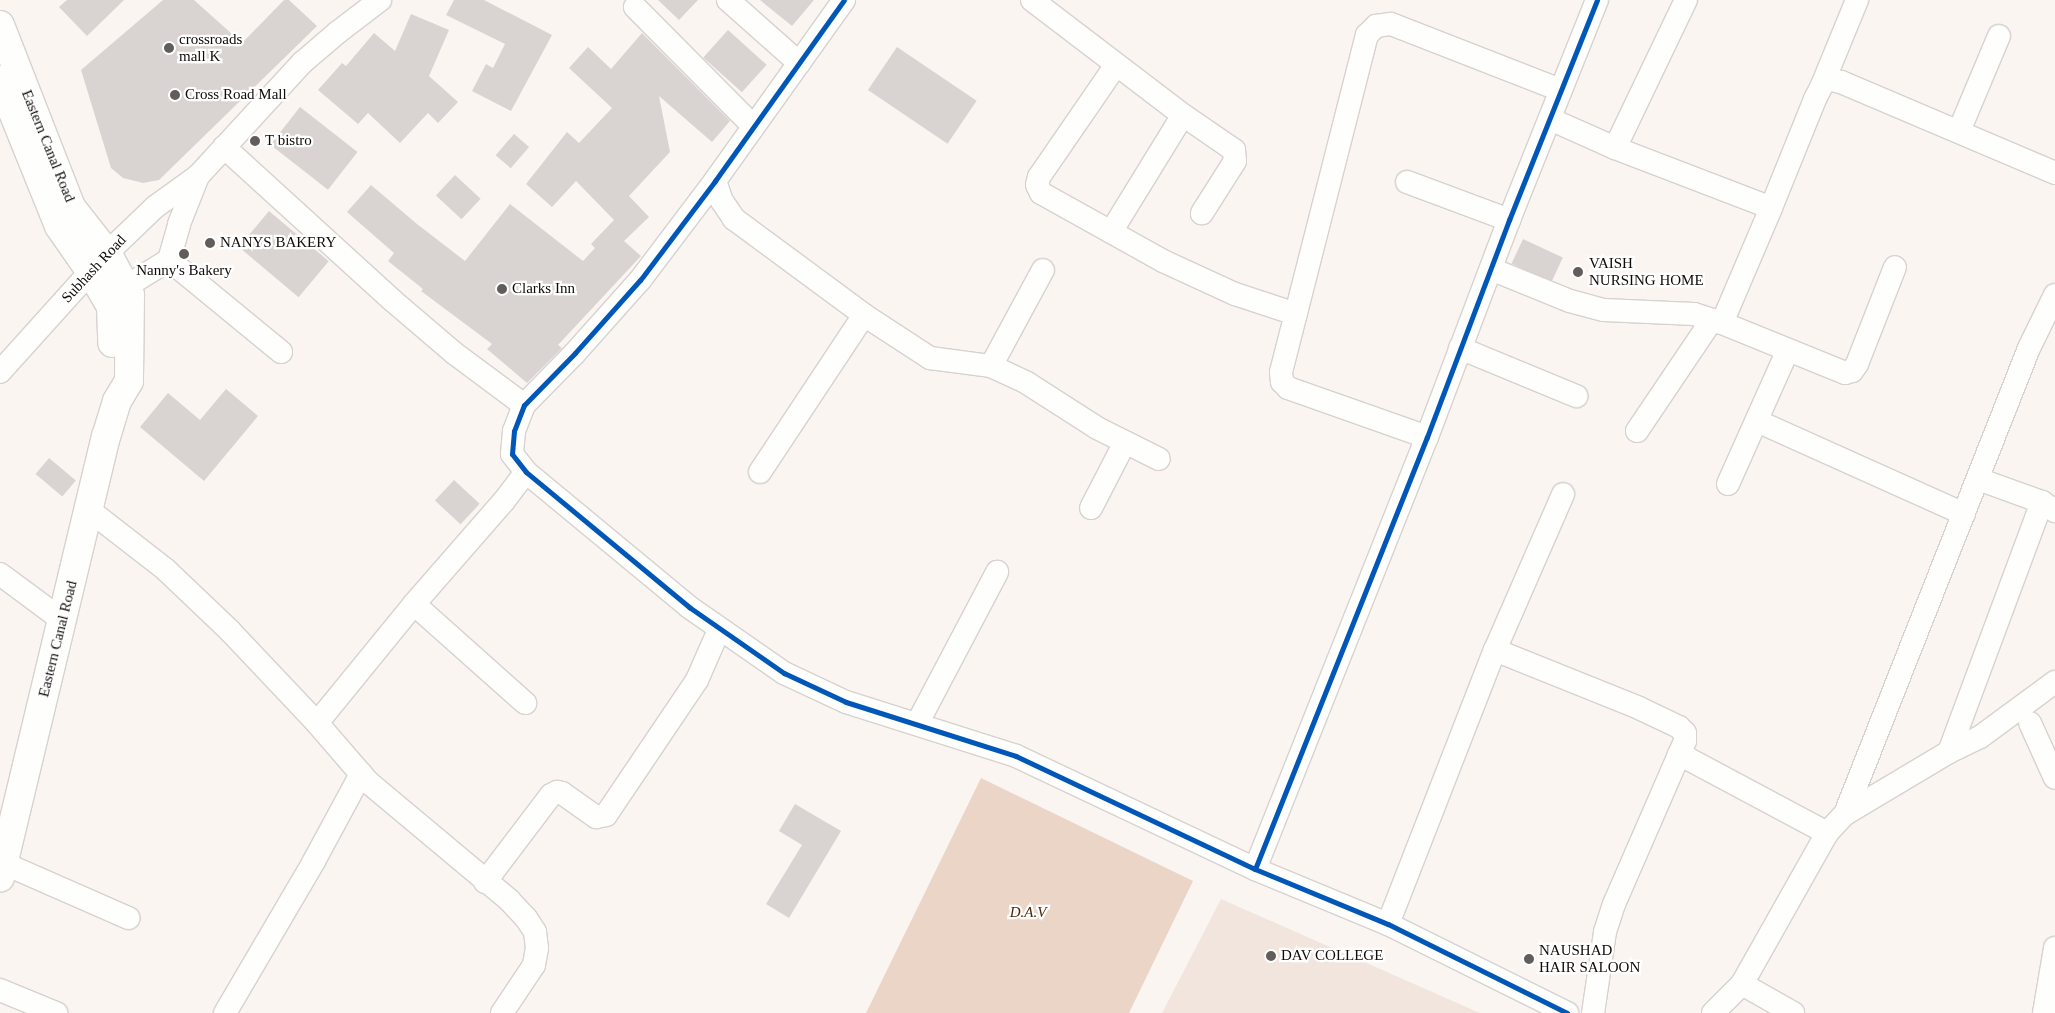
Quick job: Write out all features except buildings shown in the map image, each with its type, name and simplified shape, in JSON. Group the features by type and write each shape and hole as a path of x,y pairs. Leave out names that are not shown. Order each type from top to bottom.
{"main road":[{"name":"Eastern Canal Road","path":"0,25 71,207 107,275"},
{"name":"Eastern Canal Road","path":"0,80 59,226 130,296 129,381 117,401 106,436 90,510 2,870"}],"street":[{"name":"Subhash Road","path":"0,372 107,275 155,207 198,176 303,62 380,0"},
{"path":"728,0 799,64"},
{"path":"844,0 715,181 640,280 575,353 524,405 514,432 512,454 526,472 689,607 719,630 784,673 846,702 1016,756 1255,869 1388,924 1567,1013"},
{"path":"1032,0 1116,66 1234,150 1236,155 1235,161 1202,213"},
{"path":"1255,869 1427,437 1509,220 1597,0"},
{"path":"1615,148 1686,0"},
{"path":"1637,431 1717,321 1771,208 1857,0"},
{"path":"635,7 753,126"},
{"path":"1427,437 1288,388 1282,382 1281,372 1367,36 1376,26 1390,24 1560,90"},
{"path":"1959,131 1999,36"},
{"path":"1116,66 1039,176 1037,185 1041,193 1163,261 1236,294 1296,314"},
{"path":"1824,83 1829,80 1841,82 2055,173"},
{"path":"1111,232 1183,115"},
{"path":"1550,119 1615,148 1771,208"},
{"path":"224,147 392,300 454,353 524,405"},
{"name":"Subhash Road","path":"107,275 169,260 179,224 198,176"},
{"path":"715,181 722,201 734,219 864,315 930,358 992,366 1027,383 1097,428 1159,460"},
{"path":"1407,182 1509,220"},
{"path":"169,260 281,352"},
{"path":"1491,269 1570,301 1604,310 1694,314 1717,321 1845,373 1852,371 1857,364 1895,267"},
{"path":"992,366 1043,270"},
{"path":"1845,814 2029,348 2055,295"},
{"path":"760,472 864,315"},
{"path":"1460,348 1576,396"},
{"path":"1728,484 1788,350"},
{"path":"1757,421 1964,514"},
{"path":"1091,508 1125,442"},
{"path":"318,723 414,604 504,501 526,472"},
{"path":"1949,752 2048,506 1978,479"},
{"path":"1388,924 1495,650 1563,494"},
{"path":"90,510 165,569 230,631 318,723 361,774 520,912 535,932 537,948 534,964 502,1013"},
{"path":"917,724 997,572"},
{"path":"0,574 62,620"},
{"path":"414,604 525,703"},
{"path":"485,882 551,796 557,792 562,793 596,817 606,815 697,680 719,630"},
{"path":"1495,650 1680,727 1685,733 1679,754 1614,904 1605,932 1593,1013"},
{"path":"1713,1013 1742,984 1827,833 1845,814 1949,752 2020,719 2055,682"},
{"path":"2020,719 2055,735"},
{"path":"2020,719 2055,778"},
{"path":"1679,754 1827,833"},
{"path":"225,1013 314,861 361,774"},
{"path":"2,870 128,918"},
{"path":"2044,1013 2055,948"},
{"path":"1742,984 1792,1013"},
{"path":"0,990 56,1013"}],"shaded area":[{"name":"DAV COLLEGE","path":"1221,899 1480,1013 1162,1013"}],"green space":[{"name":"D.A.V","path":"981,778 1193,881 1129,1013 866,1013"}],"cycle path":[{"path":"844,0 715,181 640,280 575,353 524,405 514,431 512,454 526,472 689,607 784,673 846,702 1016,756 1255,869 1388,924 1567,1013"},
{"path":"1255,869 1427,437 1509,220 1597,0"}],"place":[{"name":"crossroads mall K","path":"169,48"},
{"name":"Cross Road Mall","path":"175,95"},
{"name":"T bistro","path":"255,141"},
{"name":"NANYS BAKERY","path":"210,243"},
{"name":"Nanny's Bakery","path":"184,254"},
{"name":"VAISH NURSING HOME","path":"1578,272"},
{"name":"Clarks Inn","path":"502,289"},
{"name":"DAV COLLEGE","path":"1271,956"},
{"name":"NAUSHAD HAIR SALOON","path":"1529,959"}]}
